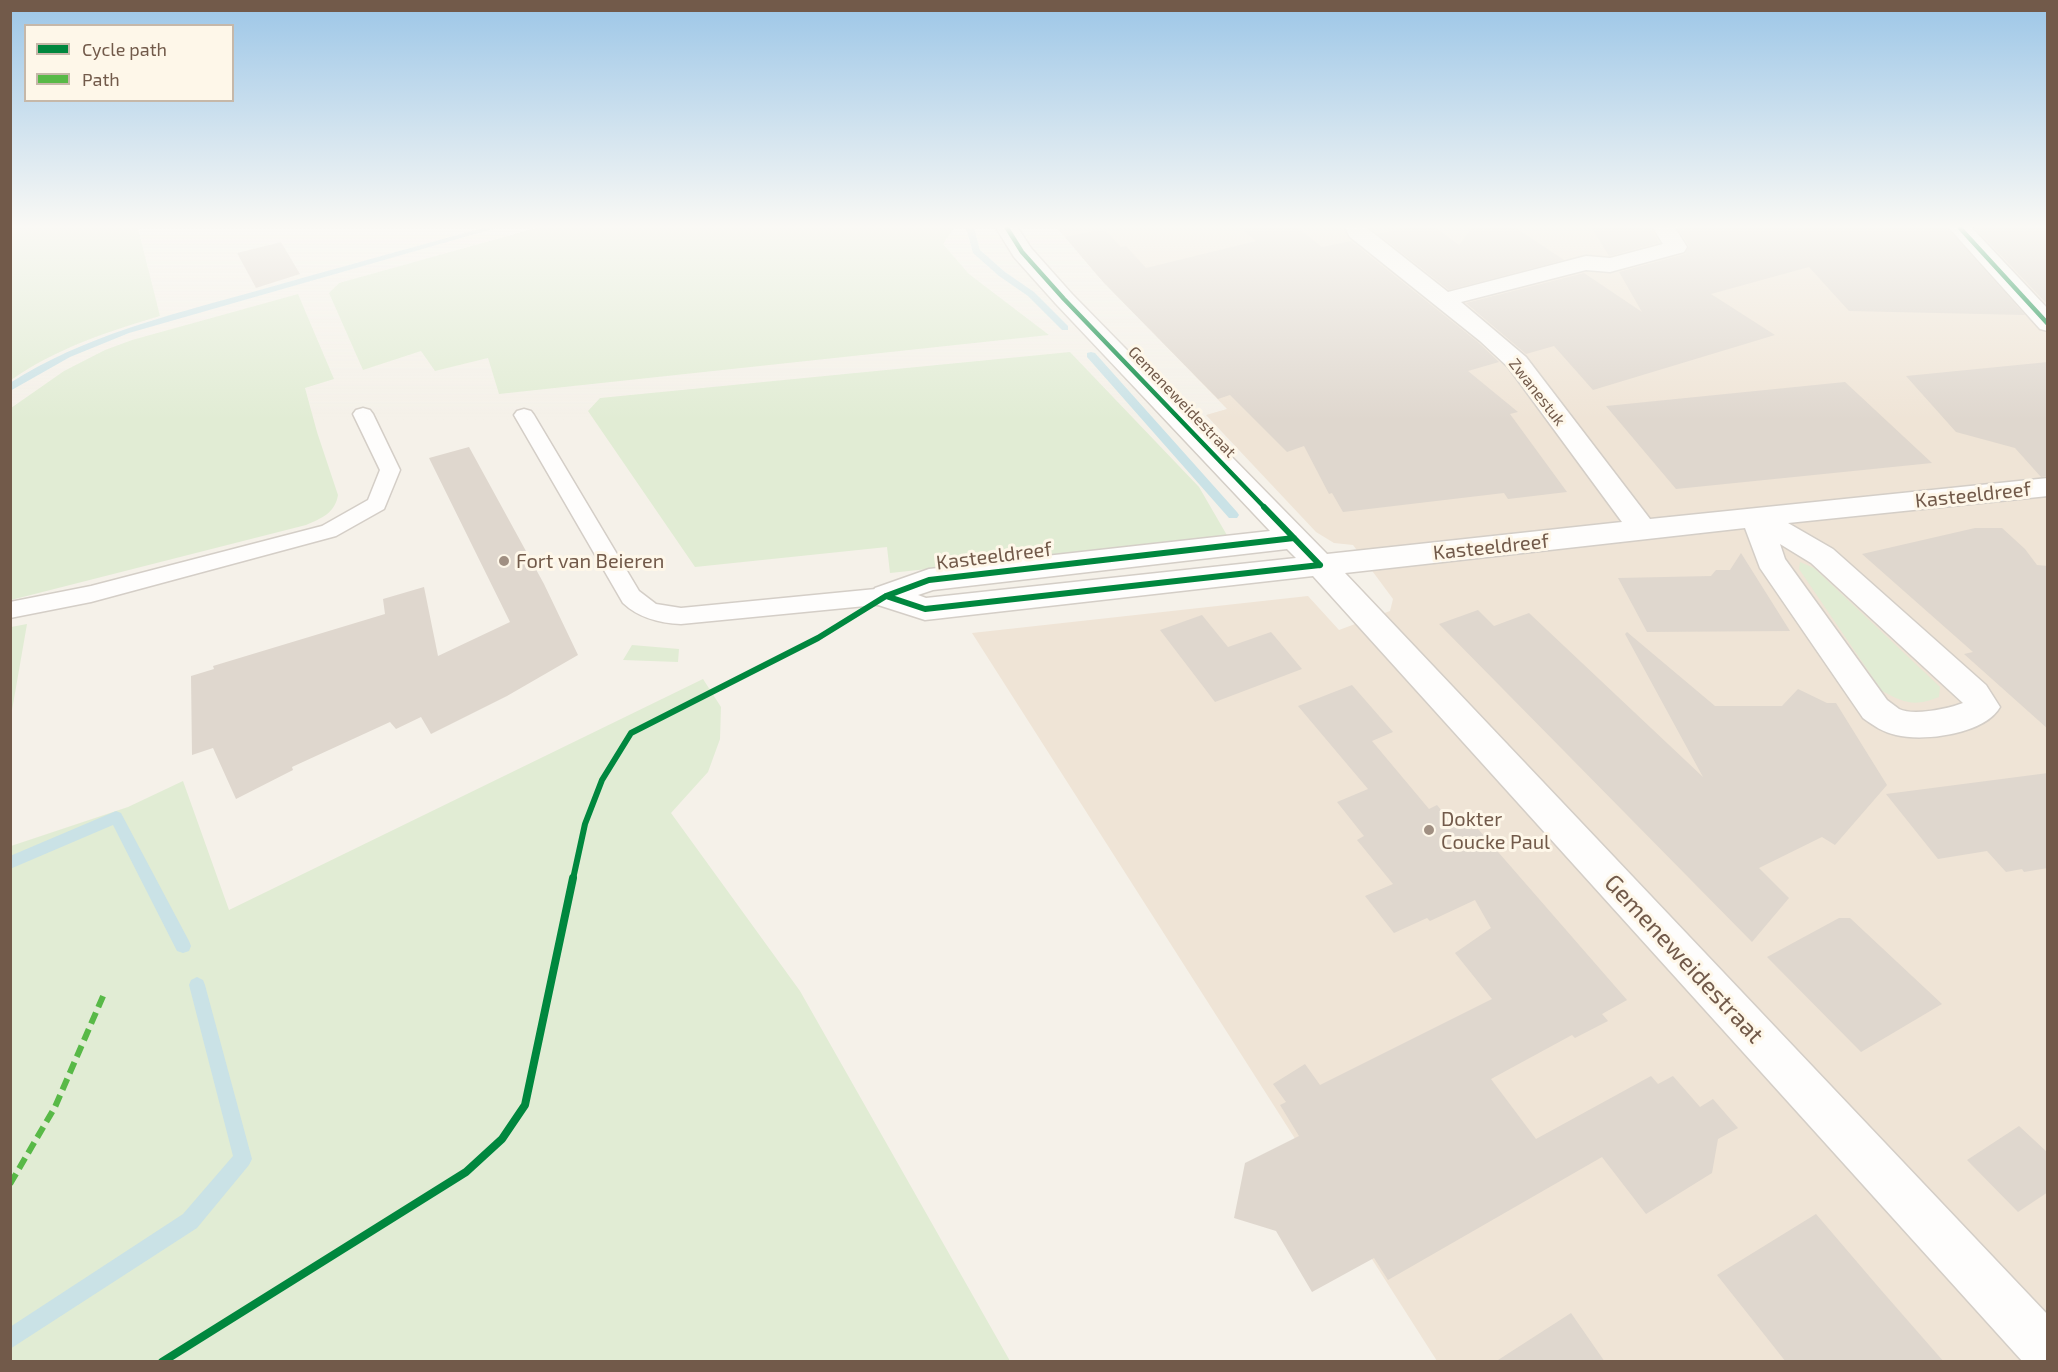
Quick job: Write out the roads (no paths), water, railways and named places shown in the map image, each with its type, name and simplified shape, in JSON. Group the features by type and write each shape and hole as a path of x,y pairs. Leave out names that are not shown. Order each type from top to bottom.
{"street":[{"name":"Gemeneweidestraat","path":"1058,292 1307,552 2048,1352"},
{"name":"Zwanestuk","path":"1433,292 1489,336 1516,362 1643,530"},
{"path":"1443,300 1474,292"},
{"path":"2019,292 2048,324"},
{"name":"Kasteeldreef","path":"886,596 925,609 1307,552 1643,530 2048,487"},
{"path":"1756,517 1822,556 1974,694 1983,707 1973,715 1917,725 1893,721 1875,709 1771,561 1756,517"}],"lane":[{"path":"10,610 91,594 329,531 377,504 390,470 363,414"},
{"path":"524,416 632,597 640,606 659,615 681,615 886,596"}],"waterway":[{"path":"10,388 37,370 96,342 157,321 260,292"},
{"path":"1028,292 1065,328"},
{"path":"1091,355 1233,515"},
{"path":"10,863 116,817 183,946"},
{"path":"10,1339 190,1221 243,1159 197,985"}],"place":[{"name":"Fort van Beieren","path":"504,561"},
{"name":"Dokter Coucke Paul","path":"1429,830"}]}
